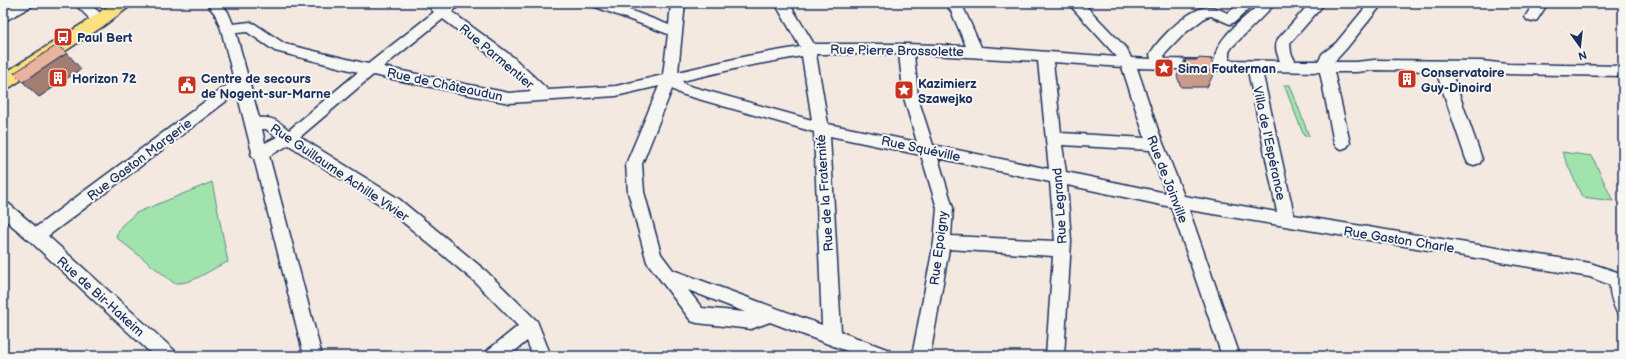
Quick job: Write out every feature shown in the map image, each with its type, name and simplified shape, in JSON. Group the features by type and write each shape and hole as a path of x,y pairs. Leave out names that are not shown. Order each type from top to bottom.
{"main road":[{"path":"3,83 96,23 123,3"},
{"path":"96,23 107,20 134,3"}],"street":[{"path":"81,3 94,15 96,23"},
{"path":"204,3 217,8 228,29 259,154 313,356"},
{"name":"Rue Parmentier","path":"431,3 508,61 544,95"},
{"path":"259,154 289,138 371,69 455,3"},
{"path":"598,3 675,31"},
{"path":"678,3 670,79 634,164 636,192 653,257 697,315 751,321 770,314"},
{"path":"782,3 808,49"},
{"path":"952,3 957,9 976,52"},
{"name":"Rue de Joinville","path":"1075,3 1122,53 1127,62 1231,356"},
{"path":"1159,64 1157,54 1197,15 1208,11 1230,19 1248,3"},
{"path":"1222,66 1222,52 1226,44 1269,3"},
{"path":"1290,66 1284,52 1283,42 1318,3"},
{"path":"1342,143 1326,67 1327,58 1341,46 1376,3"},
{"path":"1532,17 1541,3"},
{"path":"3,17 19,5"},
{"name":"Rue de Châteaudun","path":"228,29 250,27 280,48 328,61 509,98 616,91 670,79"},
{"name":"Rue Pierre Brossolette","path":"670,79 747,61 808,49 906,49 1045,56 1159,64 1222,66 1482,66 1508,69 1623,71"},
{"name":"Rue de la Fraternité","path":"808,49 822,135 832,337"},
{"name":"Rue Epoigny","path":"906,49 911,98 945,208 942,242 921,356"},
{"name":"Rue Legrand","path":"1045,56 1058,176 1062,249 1055,356"},
{"name":"Villa de l'Espérance","path":"1254,66 1287,221"},
{"path":"1442,66 1474,158"},
{"name":"Rue Squéville","path":"670,79 681,89 820,128 1177,201"},
{"name":"Rue Gaston Margerie","path":"36,236 242,82"},
{"name":"Rue Guillaume Achille Vivier","path":"252,124 269,123 289,138 393,204 480,276 531,327"},
{"path":"1054,139 1155,144"},
{"name":"Rue Gaston Charle","path":"1177,201 1287,221 1590,270 1621,281"},
{"name":"Rue de Bir-Hakeim","path":"3,209 36,236 167,356"},
{"path":"942,242 1062,249"},
{"path":"667,275 882,356"},
{"path":"1621,281 1618,290 1623,306"},
{"path":"495,356 531,327 542,356"}],"green space":[{"path":"1284,85 1290,85 1309,136 1304,136"},
{"path":"1562,152 1592,156 1613,201 1582,197"},
{"path":"212,182 228,262 195,279 181,283 174,283 117,238 116,236 121,226 136,213"}],"building":[{"path":"57,45 67,53 23,82 14,73"},
{"path":"1198,58 1211,59 1215,71 1188,71 1185,60 1198,60"}],"place":[{"name":"Paul Bert","path":"63,37"},
{"name":"Sima Fouterman","path":"1164,68"},
{"name":"Horizon 72","path":"58,78"},
{"name":"Conservatoire Guy-Dinoird","path":"1407,79"},
{"name":"Centre de secours de Nogent-sur-Marne","path":"187,85"},
{"name":"Kazimierz Szawejko","path":"904,90"}]}
